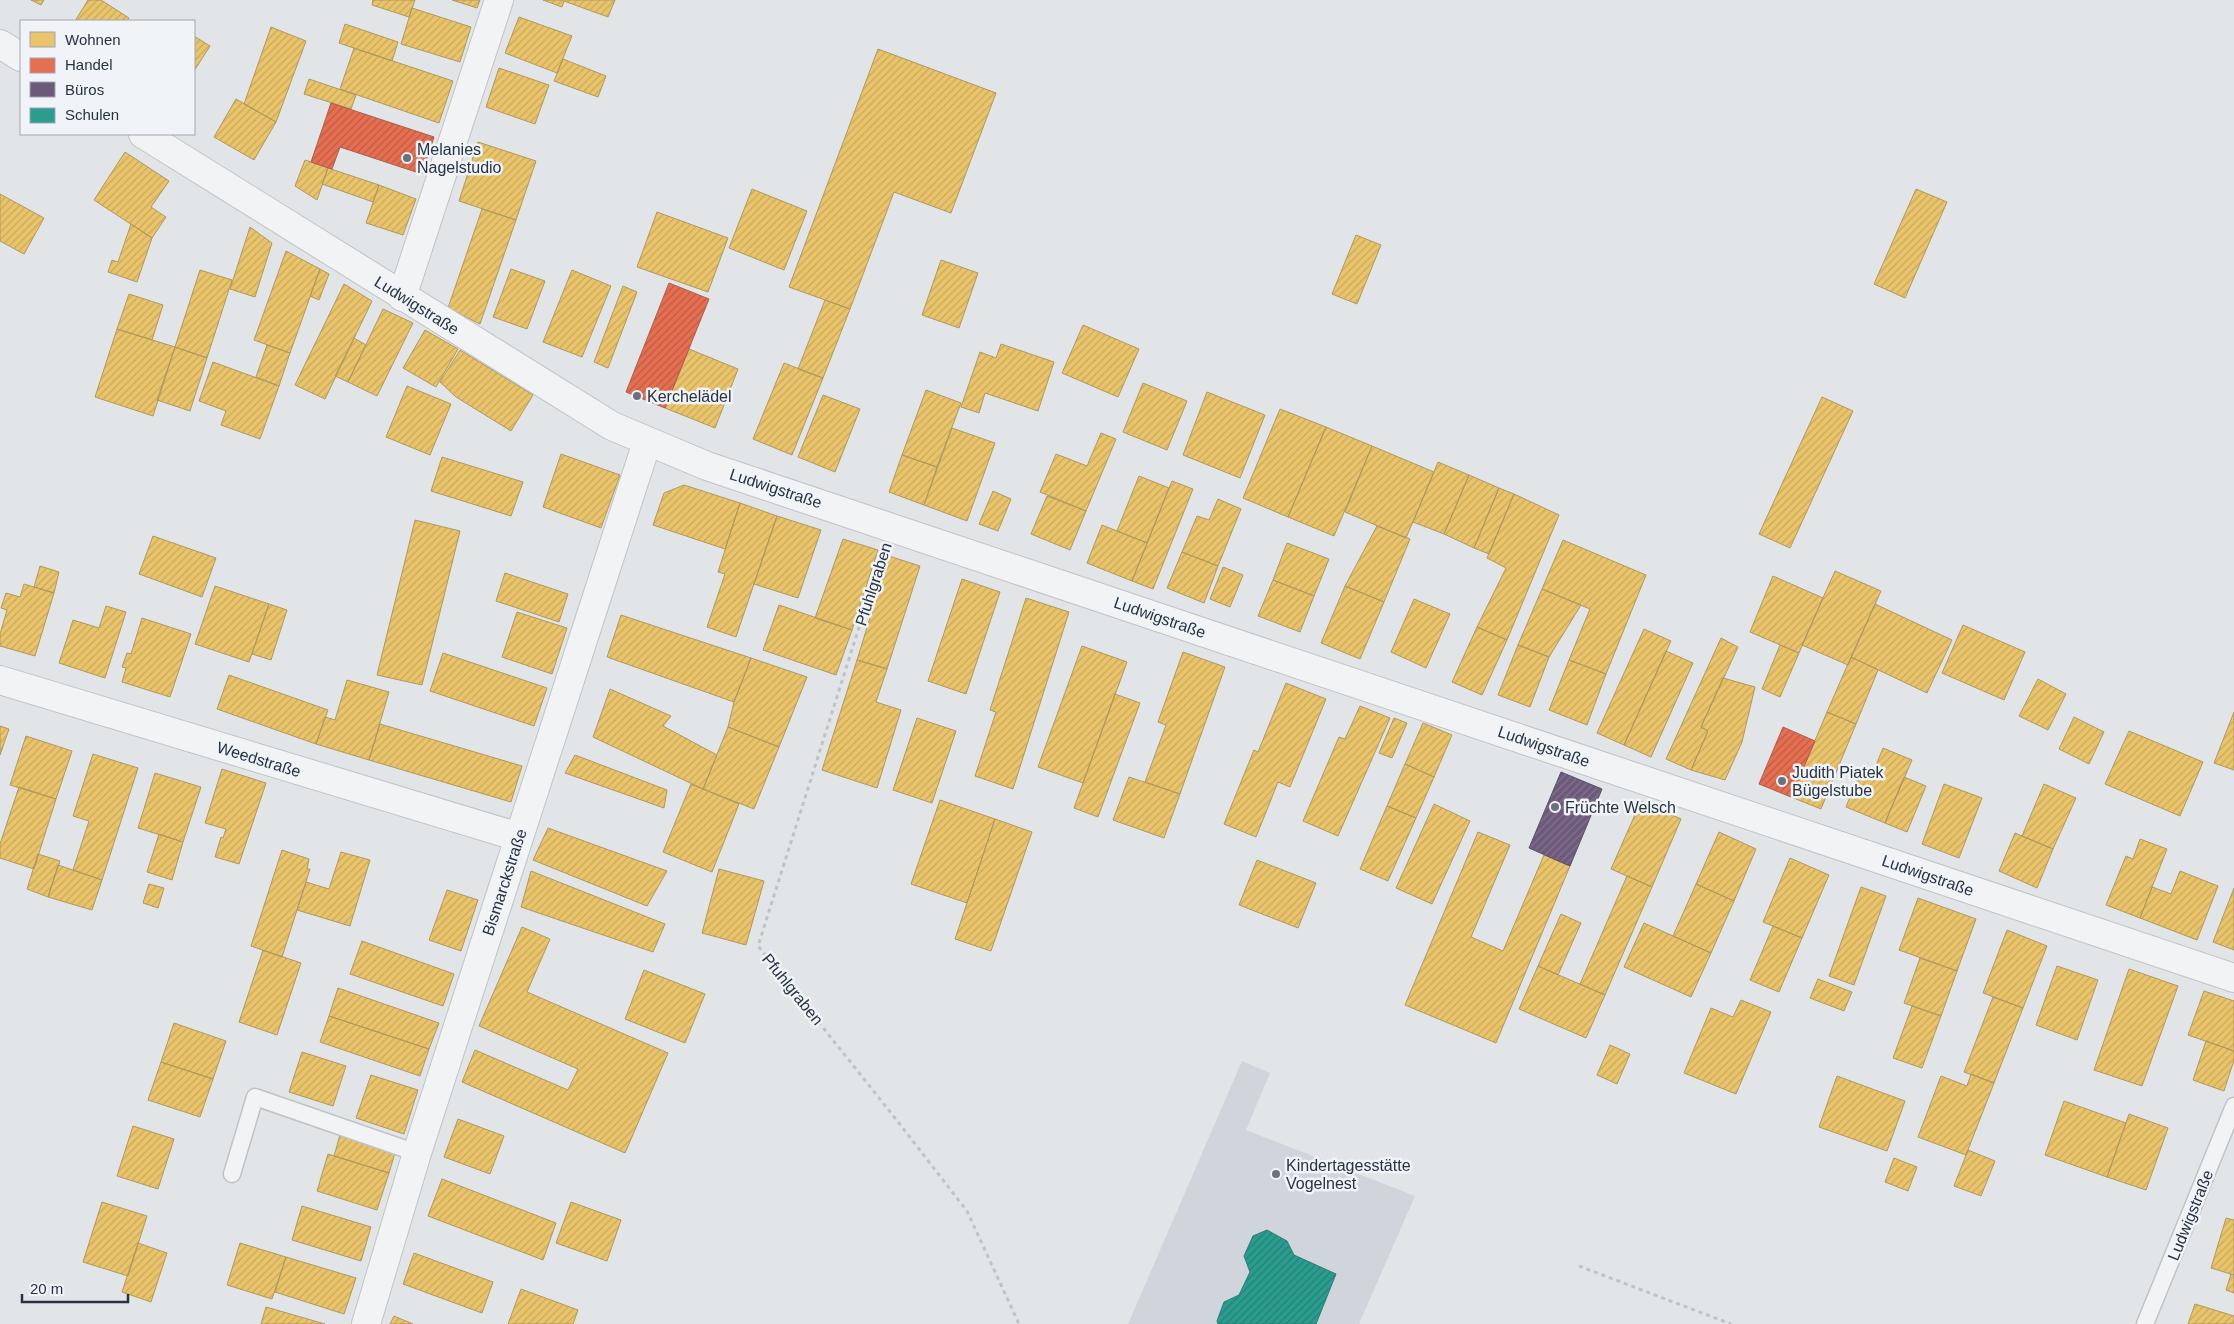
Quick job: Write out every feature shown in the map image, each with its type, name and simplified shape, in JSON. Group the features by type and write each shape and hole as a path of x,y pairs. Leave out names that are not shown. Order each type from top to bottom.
{"street":[{"path":"402,297 499,0"},
{"path":"0,44 20,56"},
{"name":"Ludwigstraße","path":"145,135 612,426 706,466 891,526 2234,978"},
{"name":"Bismarckstraße","path":"366,1324 417,1153 647,442"},
{"name":"Weedstraße","path":"0,680 519,837"}],"lane":[{"path":"232,1174 255,1097 417,1153"},
{"name":"Ludwigstraße","path":"2145,1324 2234,1106"}],"path":[{"name":"Pfuhlgraben","path":"891,526 758,946 896,1118 967,1211 1019,1324"},
{"path":"1579,1266 1731,1324"}],"shaded area":[{"name":"Kindertagesstätte Vogelnest","path":"1242,1061 1270,1073 1246,1130 1415,1196 1359,1324 1128,1324"}],"building: Wohnen":[{"path":"31,0 44,0 41,5"},
{"path":"88,0 101,0 129,18 128,20 76,20"},
{"path":"373,0 415,0 409,17 372,5"},
{"path":"452,0 480,0 477,8"},
{"path":"543,0 615,0 608,17 564,1 562,7"},
{"path":"412,8 471,27 460,62 401,44"},
{"path":"519,17 572,36 557,73 505,53"},
{"path":"345,24 398,42 392,61 339,43"},
{"path":"271,27 306,41 276,122 244,104"},
{"path":"195,37 210,46 195,69"},
{"path":"354,48 453,81 439,123 340,89"},
{"path":"878,49 996,93 951,213 894,192 850,309 789,287"},
{"path":"563,59 606,76 598,97 554,81"},
{"path":"499,68 549,85 535,124 486,107"},
{"path":"309,79 356,95 351,109 304,94"},
{"path":"236,99 276,122 254,160 214,137"},
{"path":"478,142 536,161 516,220 459,201"},
{"path":"125,152 169,181 151,207 166,217 152,238 94,200"},
{"path":"305,160 328,168 317,200 295,186"},
{"path":"328,168 379,185 373,202 322,184"},
{"path":"379,185 416,199 403,235 366,223"},
{"path":"752,189 807,211 784,270 729,248"},
{"path":"1916,189 1947,202 1905,298 1874,284"},
{"path":"0,194 44,218 24,254 0,241"},
{"path":"482,209 516,220 480,324 448,308"},
{"path":"657,212 728,238 708,292 637,267"},
{"path":"131,224 152,238 137,282 108,272 112,260 118,262"},
{"path":"250,227 272,243 255,297 230,289"},
{"path":"1356,235 1381,245 1357,304 1332,294"},
{"path":"286,251 320,269 290,353 254,340"},
{"path":"941,260 978,273 959,328 922,315"},
{"path":"320,269 329,274 319,300 310,296"},
{"path":"511,269 545,281 527,329 493,317"},
{"path":"200,270 232,280 207,358 175,347"},
{"path":"572,270 611,286 582,357 543,342"},
{"path":"344,284 372,301 325,399 295,385"},
{"path":"623,286 637,292 608,368 594,362"},
{"path":"129,294 163,305 152,340 117,329"},
{"path":"825,300 850,309 823,378 798,369"},
{"path":"383,309 413,323 377,396 348,382"},
{"path":"1083,325 1139,349 1118,397 1062,373"},
{"path":"117,329 175,347 153,416 95,397"},
{"path":"425,330 458,349 436,387 403,368"},
{"path":"354,338 366,345 348,382 335,376"},
{"path":"1001,344 1054,362 1038,411 985,393 979,413 961,407 980,352 996,358"},
{"path":"267,345 290,353 279,386 256,377"},
{"path":"175,347 207,358 190,411 157,400"},
{"path":"689,349 738,369 715,428 665,408"},
{"path":"460,350 533,395 511,431 456,397 440,382"},
{"path":"213,362 279,386 260,439 221,425 226,411 199,401"},
{"path":"784,363 823,378 792,455 753,439"},
{"path":"1143,383 1187,401 1167,450 1123,432"},
{"path":"407,386 451,404 430,455 386,437"},
{"path":"926,390 961,403 937,467 902,455"},
{"path":"1207,392 1265,415 1240,478 1183,455"},
{"path":"823,395 860,409 835,472 798,457"},
{"path":"1822,397 1853,411 1790,548 1759,534"},
{"path":"1280,409 1326,427 1288,517 1243,498"},
{"path":"1326,427 1372,446 1334,536 1288,517"},
{"path":"952,428 995,443 967,521 924,505"},
{"path":"1101,433 1116,439 1086,511 1040,492 1056,454 1087,466"},
{"path":"1372,446 1434,472 1406,538 1345,512"},
{"path":"561,454 620,475 601,528 543,507"},
{"path":"902,455 937,467 924,505 889,492"},
{"path":"442,457 523,482 511,516 431,491"},
{"path":"1438,462 1469,475 1444,534 1413,522"},
{"path":"1469,475 1499,488 1474,548 1444,534"},
{"path":"1139,476 1169,488 1147,543 1117,531"},
{"path":"1172,481 1193,489 1153,589 1132,581"},
{"path":"684,485 740,503 725,549 653,525 664,493"},
{"path":"1499,488 1514,494 1489,554 1474,548"},
{"path":"993,491 1011,499 998,531 979,524"},
{"path":"1514,494 1559,515 1507,640 1477,627 1506,568 1487,558"},
{"path":"1047,496 1086,511 1070,550 1031,534"},
{"path":"1218,499 1241,509 1218,566 1182,552 1197,516 1209,520"},
{"path":"740,503 777,516 736,637 707,627 725,574 718,572"},
{"path":"777,516 821,530 798,598 754,584"},
{"path":"415,520 460,531 422,685 377,675"},
{"path":"1102,525 1147,543 1132,581 1087,563"},
{"path":"1377,526 1410,539 1384,602 1345,586"},
{"path":"153,536 216,558 202,597 139,574"},
{"path":"843,539 878,550 852,630 815,618"},
{"path":"1563,540 1646,575 1606,674 1569,660 1590,609 1542,589"},
{"path":"1287,543 1329,559 1314,596 1273,580"},
{"path":"1182,552 1218,566 1204,603 1167,588"},
{"path":"889,556 920,566 887,669 857,660"},
{"path":"40,566 59,572 54,593 34,587"},
{"path":"1223,567 1243,575 1230,607 1210,599"},
{"path":"1835,571 1881,591 1848,665 1802,645"},
{"path":"505,573 568,594 559,622 496,601"},
{"path":"1773,576 1823,598 1799,653 1750,632"},
{"path":"962,579 1000,592 966,694 928,681"},
{"path":"1273,580 1314,596 1300,632 1258,616"},
{"path":"24,584 54,593 35,656 0,646 0,634 7,610 1,608 6,593 20,597"},
{"path":"215,586 269,604 249,662 195,644"},
{"path":"1345,586 1384,602 1360,659 1321,643"},
{"path":"1542,589 1581,605 1549,657 1518,645"},
{"path":"1026,598 1069,612 1013,789 975,776 996,712 990,710"},
{"path":"1414,599 1450,614 1426,668 1391,652"},
{"path":"269,604 287,610 271,660 252,654"},
{"path":"1875,604 1952,640 1927,693 1851,657"},
{"path":"779,605 852,630 836,675 763,650"},
{"path":"106,606 126,612 105,678 59,663 73,620 99,628"},
{"path":"517,612 567,628 552,674 502,657"},
{"path":"621,615 751,658 734,702 607,657"},
{"path":"142,618 191,634 170,697 122,682 126,668 122,667 127,653 131,654"},
{"path":"1963,625 2025,652 2004,700 1942,673"},
{"path":"1477,627 1507,640 1482,695 1452,682"},
{"path":"1644,629 1671,641 1624,745 1597,733"},
{"path":"1721,638 1738,647 1701,727 1708,731 1691,770 1666,759"},
{"path":"1518,645 1549,657 1530,707 1498,695"},
{"path":"1780,645 1799,653 1780,697 1762,689"},
{"path":"1082,646 1127,662 1083,783 1038,767"},
{"path":"1666,651 1693,663 1651,757 1624,745"},
{"path":"1183,652 1225,667 1180,794 1145,782 1166,725 1158,722"},
{"path":"443,653 547,688 534,726 430,691"},
{"path":"1851,657 1878,670 1856,724 1827,712"},
{"path":"751,658 807,677 779,747 728,727 734,702"},
{"path":"857,660 887,669 876,702 901,710 877,788 822,770"},
{"path":"1569,660 1606,674 1587,725 1549,710"},
{"path":"229,675 328,710 316,744 217,709"},
{"path":"1723,678 1755,687 1742,742 1725,780 1691,770 1708,731 1701,727"},
{"path":"2038,679 2066,694 2048,730 2019,716"},
{"path":"347,680 389,692 369,760 316,744 325,717 335,720"},
{"path":"1286,683 1326,699 1290,787 1278,782 1256,837 1224,824 1254,750 1258,752"},
{"path":"610,689 671,716 663,726 717,755 703,789 593,737"},
{"path":"1115,694 1140,703 1098,817 1074,808"},
{"path":"1360,706 1390,718 1338,836 1303,821 1339,737 1345,739"},
{"path":"1827,712 1856,724 1821,809 1791,797"},
{"path":"2234,712 2234,770 2214,763"},
{"path":"2074,717 2104,732 2089,764 2059,749"},
{"path":"917,718 956,731 932,803 893,790"},
{"path":"1394,718 1407,723 1392,758 1379,753"},
{"path":"1423,723 1452,735 1434,777 1405,764"},
{"path":"380,724 522,766 511,802 369,760"},
{"path":"0,726 9,729 0,755"},
{"path":"728,727 779,747 754,809 703,789"},
{"path":"2129,731 2203,762 2180,816 2105,784"},
{"path":"26,736 72,751 56,799 10,785"},
{"path":"1883,748 1912,760 1885,823 1846,807 1859,775 1870,780"},
{"path":"93,754 138,768 102,880 73,870 89,821 73,816"},
{"path":"575,755 667,790 664,808 565,773"},
{"path":"1405,764 1434,777 1416,818 1387,806"},
{"path":"222,769 266,783 239,864 215,857 221,837 223,838 226,829 205,823"},
{"path":"155,773 201,787 183,842 138,828"},
{"path":"1129,777 1180,794 1164,838 1113,820"},
{"path":"1904,777 1926,786 1907,832 1885,823"},
{"path":"691,784 739,804 712,872 663,852"},
{"path":"1944,784 1982,798 1959,858 1922,844"},
{"path":"2044,784 2076,798 2053,849 2022,836"},
{"path":"19,787 56,799 34,869 0,858 0,844"},
{"path":"940,800 995,819 967,903 911,884"},
{"path":"1641,801 1681,819 1652,887 1611,869"},
{"path":"1434,804 1470,821 1432,904 1396,888"},
{"path":"1387,806 1416,818 1388,881 1360,869"},
{"path":"995,819 1032,832 991,951 955,939"},
{"path":"548,828 667,871 647,906 533,860"},
{"path":"1478,832 1510,845 1471,937 1503,951 1544,855 1570,866 1496,1043 1405,1005"},
{"path":"1719,832 1756,849 1734,901 1696,884"},
{"path":"2015,833 2053,849 2037,888 1999,871"},
{"path":"159,834 183,842 172,880 147,872"},
{"path":"2140,839 2167,849 2140,918 2106,905 2126,856 2133,859"},
{"path":"282,850 309,859 307,869 310,869 282,957 251,946"},
{"path":"341,852 370,860 350,926 297,910 306,882 329,889"},
{"path":"38,854 60,861 48,897 27,889"},
{"path":"1790,858 1829,875 1802,938 1763,922"},
{"path":"1257,860 1316,883 1298,928 1239,905"},
{"path":"58,865 102,880 92,910 48,897"},
{"path":"719,869 764,881 746,945 702,933"},
{"path":"531,871 665,924 653,952 521,907"},
{"path":"2180,871 2218,886 2197,940 2140,918 2152,887 2171,894"},
{"path":"1627,876 1652,887 1605,995 1580,984"},
{"path":"149,884 164,888 158,908 143,903"},
{"path":"1696,884 1734,901 1711,953 1673,936"},
{"path":"1861,887 1886,896 1854,985 1829,976"},
{"path":"2234,888 2234,950 2213,942"},
{"path":"447,890 478,900 461,951 429,940"},
{"path":"1918,898 1976,919 1957,971 1899,950"},
{"path":"1561,914 1581,923 1558,975 1538,966"},
{"path":"1644,923 1711,953 1691,997 1624,967"},
{"path":"1773,926 1802,938 1779,992 1750,980"},
{"path":"522,927 550,939 527,992 668,1053 625,1153 462,1082 475,1050 568,1090 578,1069 479,1026"},
{"path":"2007,930 2047,946 2023,1008 1983,993"},
{"path":"362,941 454,974 443,1006 350,974"},
{"path":"263,950 301,963 277,1035 239,1022"},
{"path":"1920,958 1957,971 1941,1016 1904,1003"},
{"path":"1538,966 1605,995 1586,1038 1519,1009"},
{"path":"2057,966 2098,980 2077,1040 2036,1025"},
{"path":"2129,969 2178,986 2142,1086 2094,1070"},
{"path":"644,970 705,994 685,1043 625,1019"},
{"path":"1818,979 1852,992 1844,1011 1810,998"},
{"path":"338,988 439,1023 429,1049 329,1016"},
{"path":"2204,991 2234,1001 2234,1051 2188,1035"},
{"path":"1993,997 2023,1008 1994,1083 1964,1072"},
{"path":"1741,1000 1771,1012 1736,1094 1684,1073 1711,1008 1733,1017"},
{"path":"1912,1006 1941,1016 1922,1068 1893,1058"},
{"path":"329,1016 429,1049 420,1076 320,1042"},
{"path":"174,1023 226,1041 213,1079 161,1062"},
{"path":"2206,1041 2234,1051 2234,1060 2224,1091 2193,1080"},
{"path":"1610,1045 1630,1054 1617,1084 1597,1075"},
{"path":"302,1052 346,1066 333,1106 289,1092"},
{"path":"161,1062 213,1079 200,1117 148,1100"},
{"path":"1971,1074 1994,1083 1966,1155 1918,1137 1941,1076 1967,1086"},
{"path":"371,1075 418,1090 404,1134 356,1118"},
{"path":"1837,1076 1905,1101 1887,1151 1819,1127"},
{"path":"2064,1101 2126,1123 2107,1177 2045,1155"},
{"path":"2129,1114 2168,1128 2146,1190 2107,1177"},
{"path":"458,1119 504,1136 490,1174 444,1157"},
{"path":"133,1126 174,1139 158,1189 117,1176"},
{"path":"340,1135 395,1153 389,1173 334,1156"},
{"path":"1968,1150 1995,1161 1981,1196 1954,1186"},
{"path":"328,1154 389,1173 377,1210 317,1191"},
{"path":"1894,1158 1917,1167 1908,1191 1885,1182"},
{"path":"442,1179 556,1223 543,1260 428,1216"},
{"path":"102,1202 147,1216 128,1276 83,1262"},
{"path":"571,1202 621,1220 607,1261 556,1243"},
{"path":"302,1206 371,1227 361,1261 292,1240"},
{"path":"2226,1218 2234,1220 2234,1275 2211,1268"},
{"path":"138,1243 167,1253 151,1302 122,1292"},
{"path":"240,1243 286,1257 272,1299 227,1285"},
{"path":"414,1253 493,1282 482,1313 403,1284"},
{"path":"286,1257 356,1278 344,1314 275,1292"},
{"path":"2231,1274 2234,1275 2234,1293 2226,1290"},
{"path":"521,1289 578,1310 573,1324 508,1324"},
{"path":"2195,1304 2234,1316 2234,1324 2188,1324"},
{"path":"266,1307 325,1324 261,1324"},
{"path":"394,1316 413,1324 390,1324"}],"building: Handel":[{"path":"331,103 434,137 422,174 340,147 332,169 311,162"},
{"path":"669,283 709,299 665,408 626,392"},
{"path":"1783,727 1815,741 1791,797 1759,784"}],"building: Büros":[{"path":"1561,772 1602,789 1570,866 1529,848"}],"building: Schulen":[{"path":"1267,1230 1287,1241 1294,1255 1336,1274 1316,1324 1218,1324 1217,1321 1224,1302 1239,1295 1250,1272 1244,1256 1253,1236"}],"place":[{"name":"Melanies Nagelstudio","path":"407,158"},
{"name":"Kerchelädel","path":"637,396"},
{"name":"Judith Piatek Bügelstube","path":"1782,781"},
{"name":"Früchte Welsch","path":"1555,807"},
{"name":"Kindertagesstätte Vogelnest","path":"1276,1174"}]}
